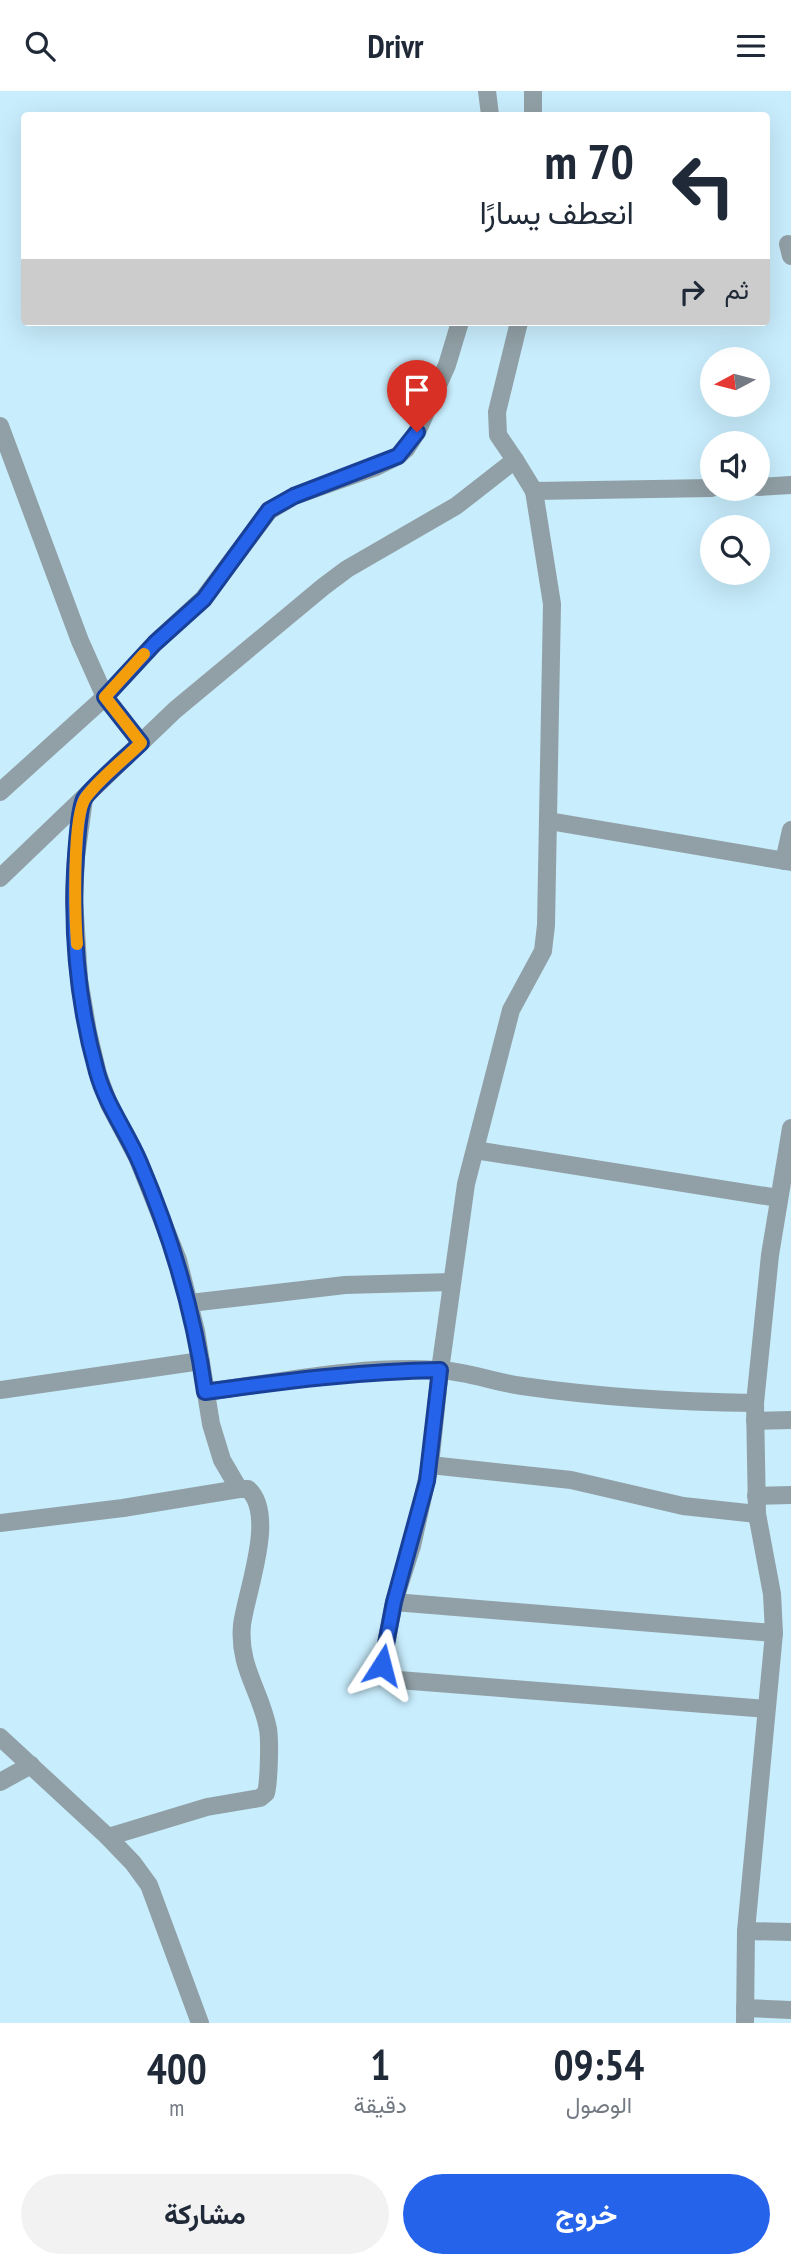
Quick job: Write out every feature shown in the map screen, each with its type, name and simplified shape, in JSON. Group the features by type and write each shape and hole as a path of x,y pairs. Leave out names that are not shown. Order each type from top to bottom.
{"street":[{"path":"487,91 490,112"},
{"path":"533,91 533,112"},
{"path":"0,792 108,701 155,643 204,599 269,510 294,496 376,467 406,449 417,432 447,365 459,326"},
{"path":"518,326 497,412 498,435 534,491 552,604 546,925 543,951 511,1010 466,1184 440,1370 430,1465 382,1659 384,1670 392,1678 766,1709"},
{"path":"0,426 80,641 108,701 141,743"},
{"path":"0,878 214,676 339,575 456,506 515,460"},
{"path":"770,486 791,485"},
{"path":"534,491 700,488"},
{"path":"84,799 76,857 74,898 79,979 88,1032 98,1074 162,1215 190,1303 211,1424 222,1460 239,1489"},
{"path":"549,821 787,861 791,830"},
{"path":"790,1136 778,1198 755,1412 757,1505 772,1594 774,1633 746,1931 745,2016 791,2011"},
{"path":"475,1150 778,1198"},
{"path":"190,1303 271,1291 345,1285 453,1282"},
{"path":"0,1390 201,1361"},
{"path":"205,1392 385,1370 440,1370 518,1386 667,1401 755,1412 791,1420"},
{"path":"430,1465 571,1480 683,1507 757,1505 791,1495"},
{"path":"0,1523 123,1508 239,1489 252,1492 261,1536 242,1625 242,1651 246,1670 268,1728 266,1793 260,1798 207,1807 108,1837"},
{"path":"394,1602 774,1633"},
{"path":"0,1737 108,1837 133,1863 149,1885 200,2023"},
{"path":"0,1782 31,1765"},
{"path":"746,1931 791,1932"}],"slow traffic":[{"path":"77,944 74,898 76,857 84,799 141,743 105,697 144,654"}],"route":[{"path":"382,1665 394,1602 424,1497 435,1434 440,1370 385,1370 205,1392 196,1331 178,1260 162,1215 137,1157 109,1104 98,1074 79,979 74,898 76,857 84,799 141,743 105,697 155,643 204,599 269,510 294,496 376,467 398,456 417,432"}]}
